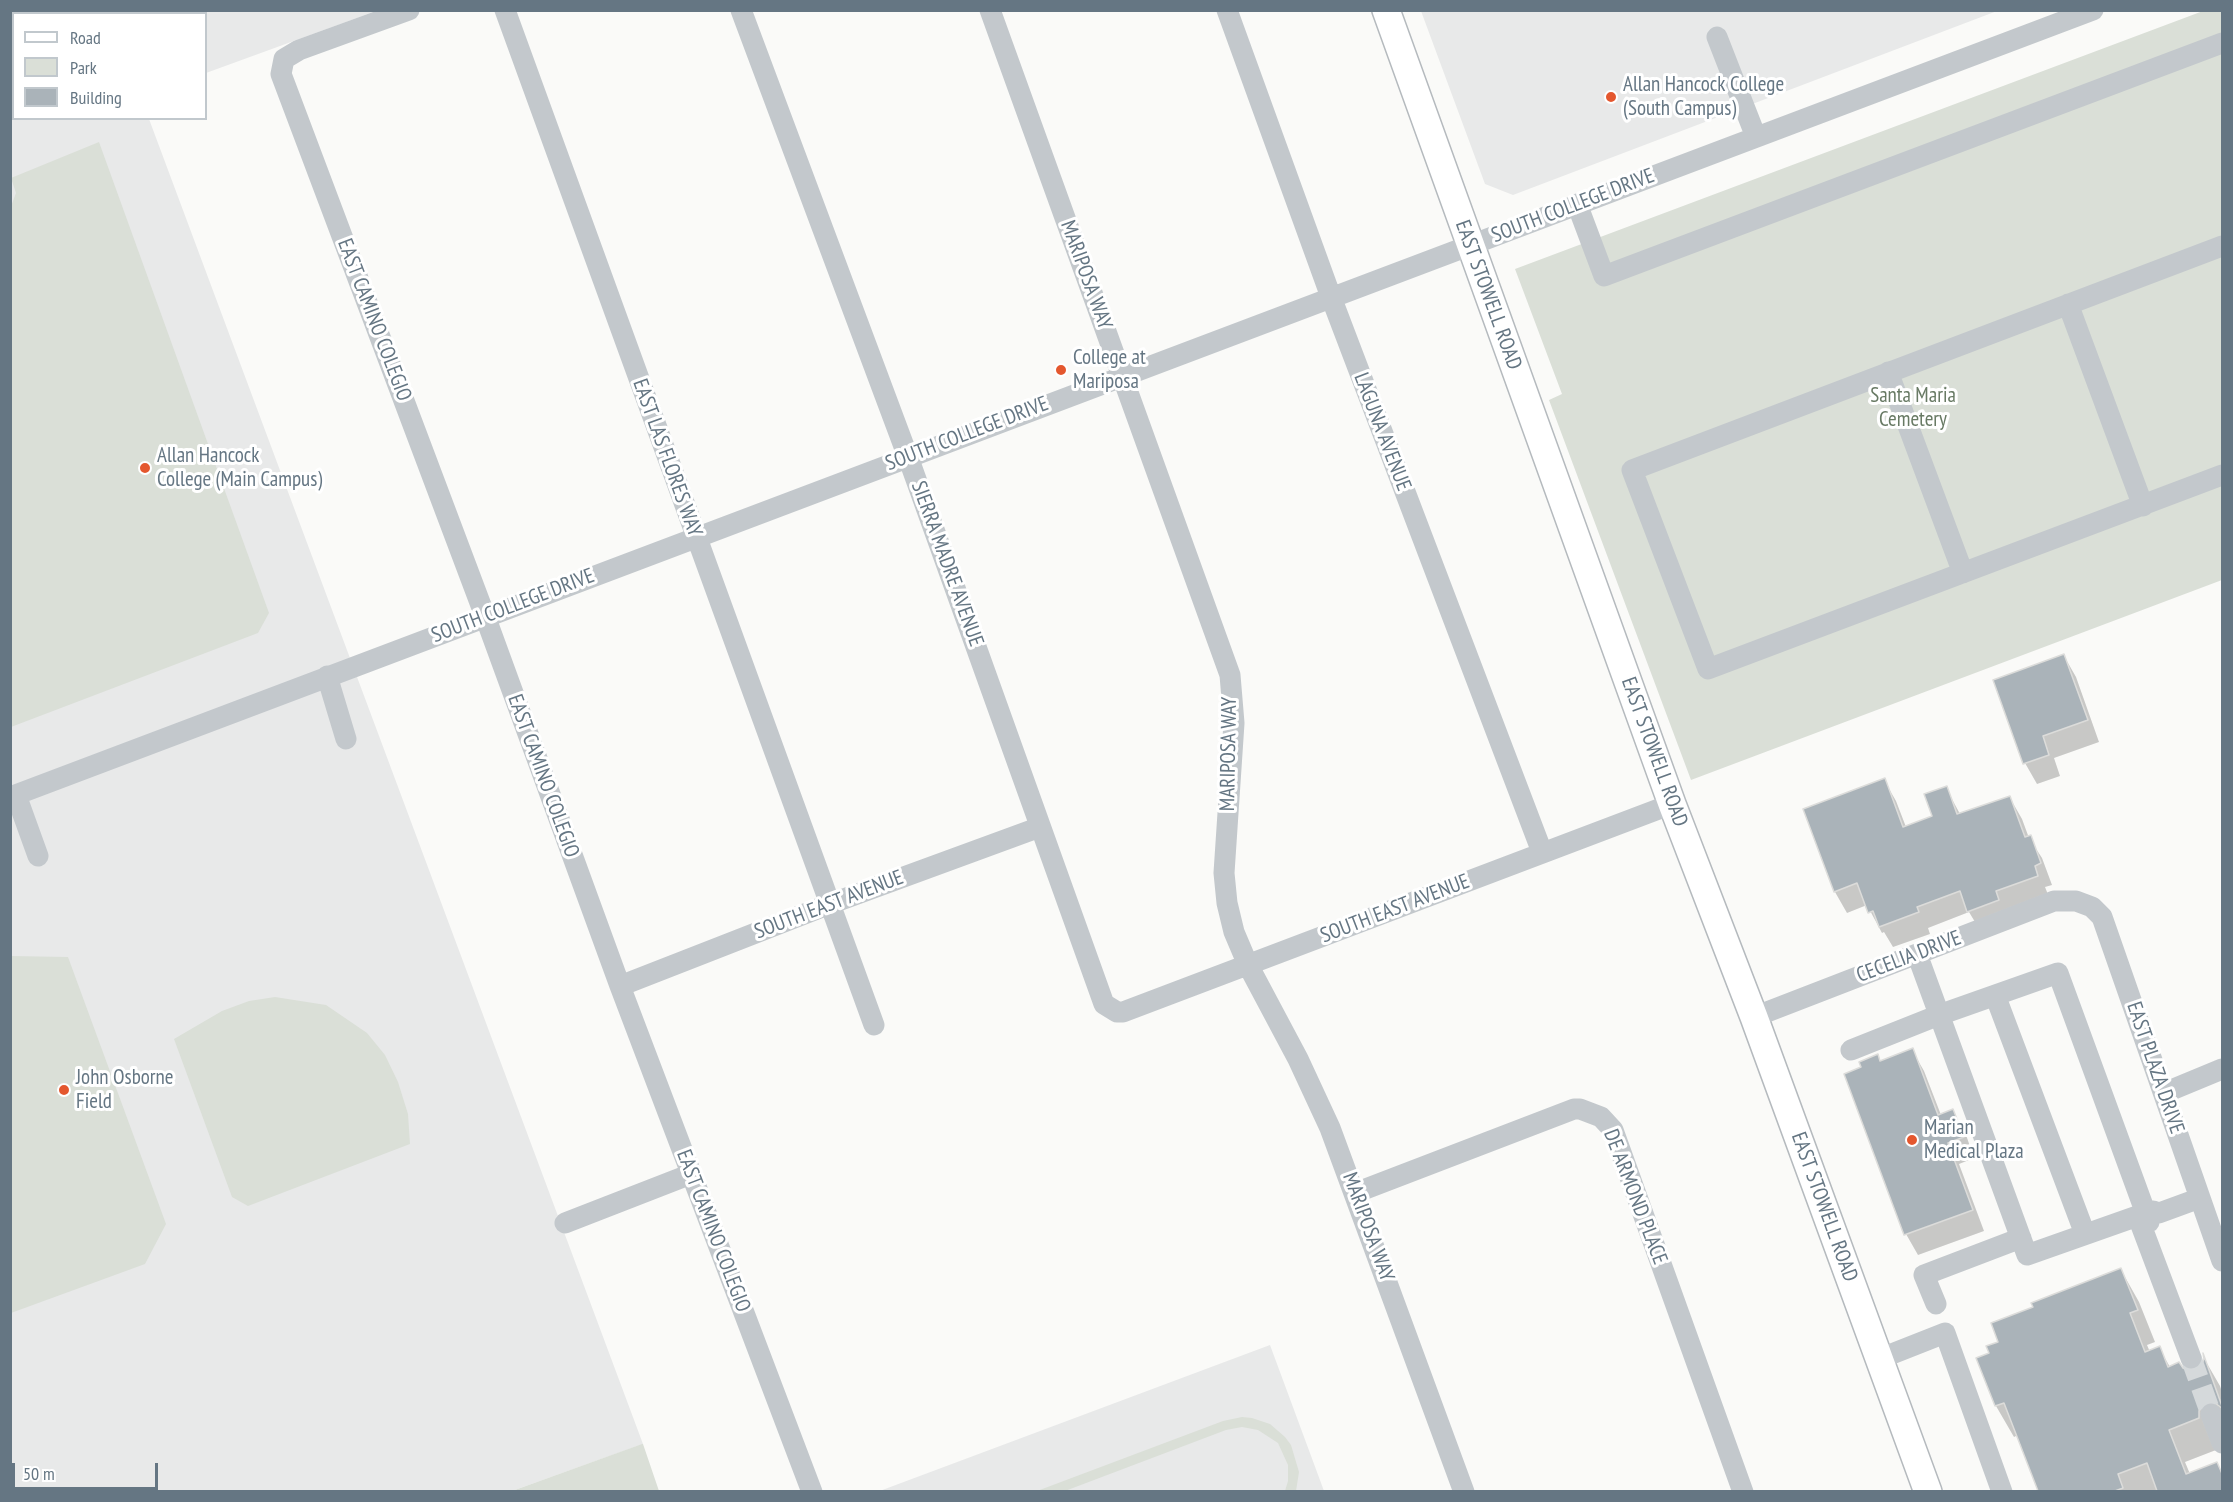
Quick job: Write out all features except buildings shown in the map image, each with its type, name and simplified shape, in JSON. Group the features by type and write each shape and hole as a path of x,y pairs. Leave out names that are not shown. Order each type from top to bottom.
{"main road":[{"name":"EAST STOWELL ROAD","path":"1386,10 1672,804 1754,1017 1928,1491"}],"street":[{"name":"EAST CAMINO COLEGIO","path":"409,10 299,50 284,58 281,74 485,616 620,986 812,1491"},
{"name":"EAST LAS FLORES WAY","path":"505,10 874,1025"},
{"name":"SIERRA MADRE AVENUE","path":"741,10 908,457 1104,1004 1117,1012"},
{"name":"MARIPOSA WAY","path":"990,10 1230,675 1234,723 1224,873 1227,903 1234,932 1248,965 1298,1059 1330,1128 1464,1491"},
{"name":"LAGUNA AVENUE","path":"1227,10 1331,297 1542,852"},
{"name":"SOUTH COLLEGE DRIVE","path":"13,796 2093,10"},
{"path":"1717,37 1756,137"},
{"path":"1577,204 1604,276 2223,43"},
{"path":"2221,251 2068,304 1632,470 1708,669 2223,476"},
{"path":"2068,304 2143,506"},
{"path":"1888,372 1963,573"},
{"path":"327,676 346,739"},
{"path":"13,796 38,856"},
{"name":"SOUTH EAST AVENUE","path":"1117,1012 1123,1012 1672,804"},
{"name":"SOUTH EAST AVENUE","path":"620,986 830,904 1040,827"},
{"name":"CECELIA DRIVE","path":"1754,1017 2054,901 2064,901"},
{"name":"EAST PLAZA DRIVE","path":"2064,901 2076,901 2092,907 2102,917 2223,1261"},
{"path":"1917,954 2024,1247"},
{"path":"1851,1050 1939,1015 2058,973 2148,1218 2191,1358"},
{"path":"1995,995 2085,1234"},
{"path":"2164,1093 2223,1070"},
{"name":"DE ARMOND PLACE","path":"1355,1193 1574,1109 1601,1117 1613,1130 1743,1491"},
{"path":"565,1223 691,1174"},
{"path":"2024,1247 2053,1257 2200,1198"},
{"path":"1936,1304 1924,1275 2024,1247 2148,1218"},
{"path":"1879,1359 1945,1334 2002,1491"},
{"path":"2211,1414 2223,1443"}],"shaded area":[{"name":"Allan Hancock College (Main Campus)","path":"10,11 376,11 207,73 207,12 12,12 12,120 149,120 643,1444 512,1491 11,1491"},
{"name":"Allan Hancock College (South Campus)","path":"1421,11 1997,11 1513,195 1485,184"},
{"path":"1270,1345 1324,1491 877,1492"}],"green space":[{"name":"Santa Maria Cemetery","path":"2203,11 2222,11 2222,580 1691,780 1549,400 1562,394 1515,269"},
{"path":"99,142 269,613 258,633 11,727 10,209 16,193 11,178"},
{"name":"John Osborne Field","path":"11,956 68,957 166,1224 145,1264 11,1313"},
{"path":"275,997 326,1005 367,1033 385,1055 398,1082 408,1114 410,1144 248,1206 232,1197 174,1039 222,1011 249,1001"},
{"path":"1242,1417 1270,1424 1291,1445 1299,1472 1296,1491 1285,1491 1288,1481 1288,1465 1278,1443 1258,1430 1242,1427 1226,1430 1065,1491 1037,1491 1223,1421"},
{"path":"642,1444 659,1491 512,1491"}],"tunnel":[{"path":"2191,1358 2211,1414"}],"place":[{"name":"Allan Hancock College (South Campus)","path":"1611,97"},
{"name":"College at Mariposa","path":"1061,370"},
{"name":"Allan Hancock College (Main Campus)","path":"145,468"},
{"name":"John Osborne Field","path":"64,1090"},
{"name":"Marian Medical Plaza","path":"1912,1140"}]}
